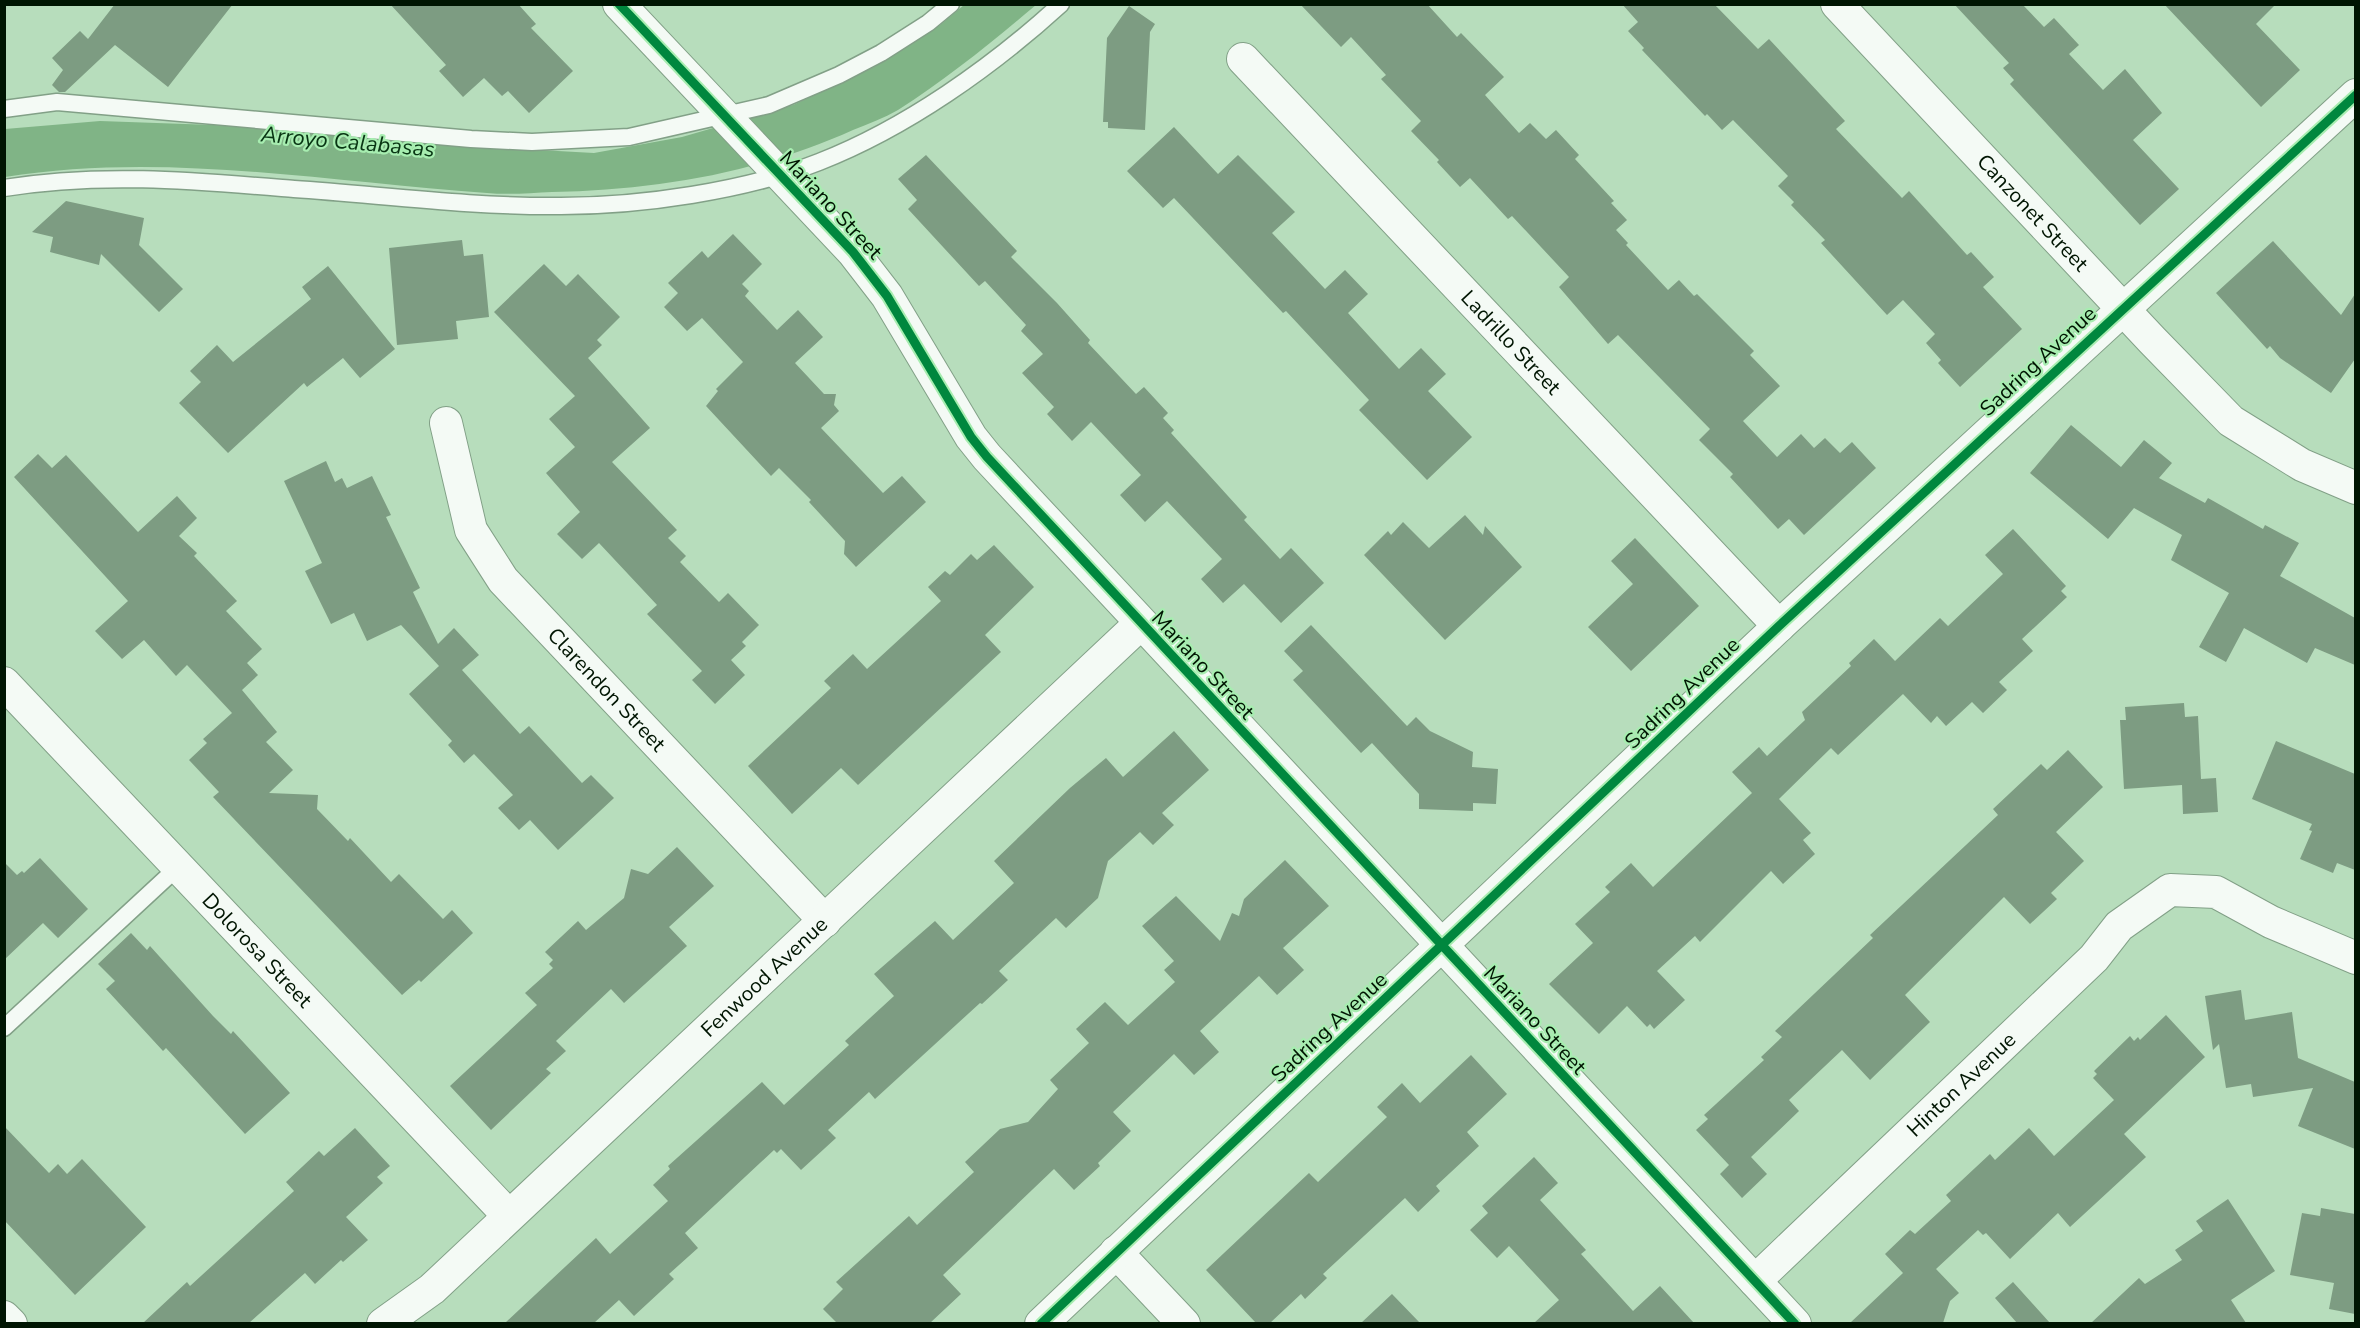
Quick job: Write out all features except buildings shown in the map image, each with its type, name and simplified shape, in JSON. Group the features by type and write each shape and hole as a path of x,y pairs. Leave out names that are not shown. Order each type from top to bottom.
{"street":[{"name":"Mariano Street","path":"619,4 853,252 880,287 971,437 987,457 1441,947 1795,1323"},
{"name":"Canzonet Street","path":"1837,4 2231,421 2302,465 2355,488"},
{"name":"Ladrillo Street","path":"1243,58 1779,626"},
{"name":"Sadring Avenue","path":"1041,1323 1779,626 2355,95"},
{"name":"Clarendon Street","path":"446,423 471,530 503,580 825,921"},
{"name":"Fenwood Avenue","path":"383,1323 432,1289 508,1215 1140,624"},
{"name":"Dolorosa Street","path":"4,683 508,1215"},
{"name":"Hinton Avenue","path":"1755,1281 2094,958 2119,926 2170,890 2216,892 2271,922 2355,958"},
{"path":"1116,1252 1184,1323"},
{"path":"4,1317 11,1323"}],"lane":[{"path":"4,109 57,102 471,139 532,142 629,137 769,105 839,75 900,41 951,4"},
{"path":"4,188 41,182 117,178 563,206 712,192 817,163 911,116 977,72 1061,4"},
{"path":"4,1028 178,867"}],"water":[{"name":"Arroyo Calabasas","path":"964,5 1036,5 952,73 893,113 781,158 668,183 591,191 495,194 306,176 185,168 125,167 65,170 5,177 5,129 100,121 271,127 448,145 594,153 682,137 793,105 874,67 940,25"}],"cycle path":[{"path":"619,4 853,252 887,296 971,437 987,457 1795,1324"},
{"path":"1041,1324 1779,626 2356,95"}]}
